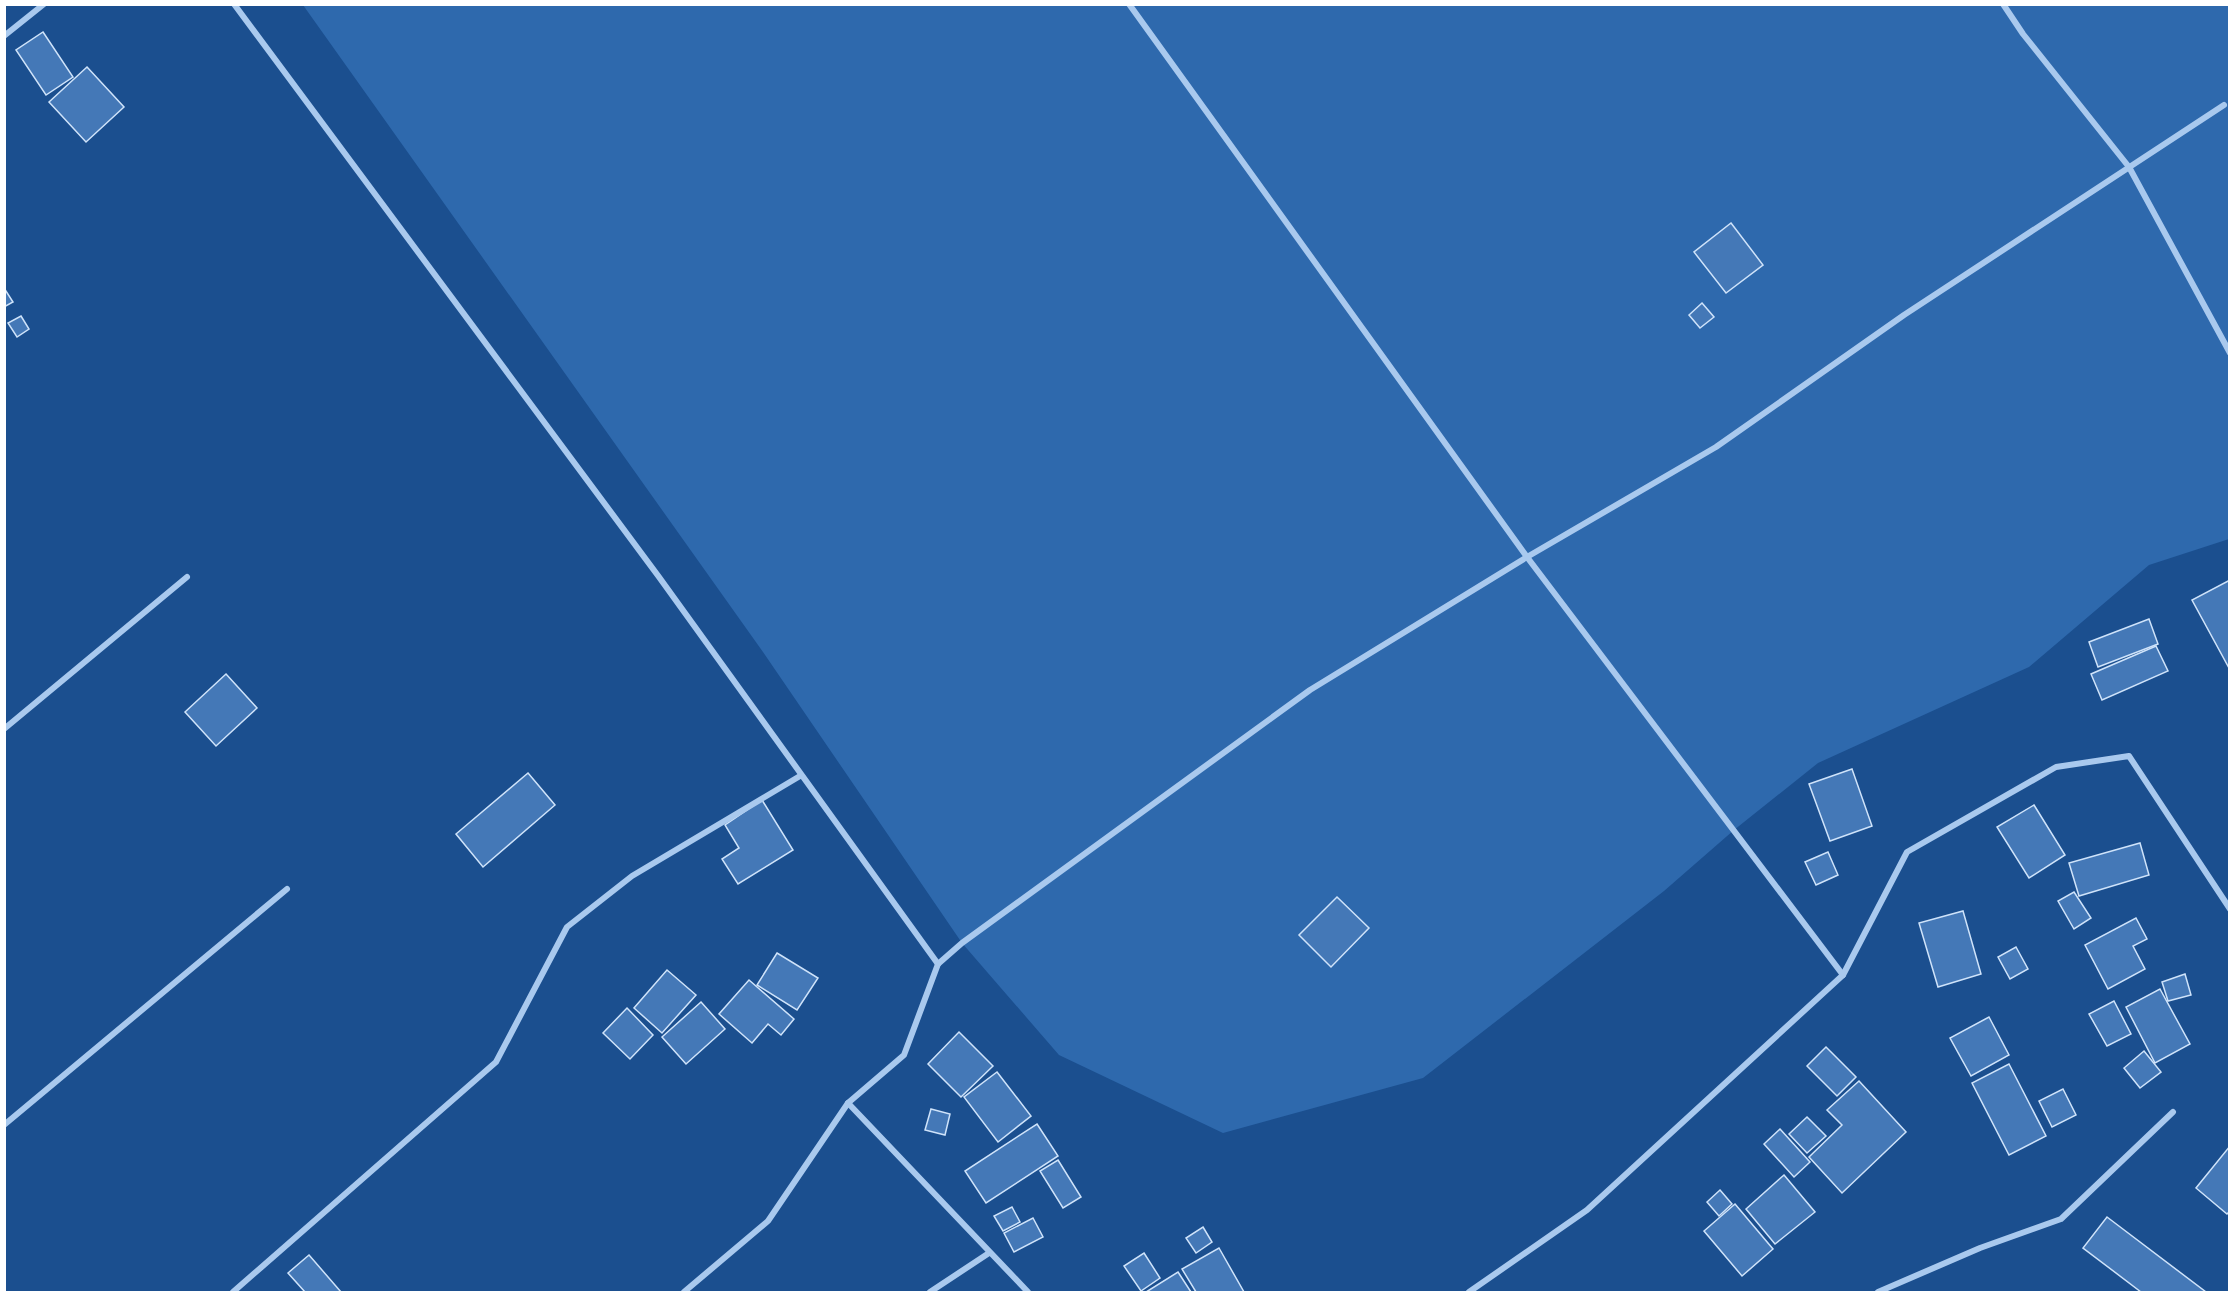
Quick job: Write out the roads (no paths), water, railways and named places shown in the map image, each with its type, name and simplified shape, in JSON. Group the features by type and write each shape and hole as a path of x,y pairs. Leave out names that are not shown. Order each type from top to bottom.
{"street":[{"path":"4,36 44,4"},
{"path":"234,4 659,577 800,776 938,963"},
{"path":"1128,4 1527,557 1842,975"},
{"path":"2003,4 2129,167 2229,353"},
{"path":"684,1293 768,1221 848,1103 904,1055 938,963 962,943 1310,690 1527,557 1716,447 1904,315 2224,105"},
{"path":"4,729 187,578"},
{"path":"1469,1293 1587,1210 1842,975 1907,852 2056,767 2129,756 2229,909"},
{"path":"233,1293 496,1062 567,927 632,876 800,776"},
{"path":"4,1125 287,888"},
{"path":"848,1103 1028,1293"},
{"path":"1878,1293 1980,1248 2061,1219 2173,1112"},
{"path":"930,1293 989,1252"}]}
